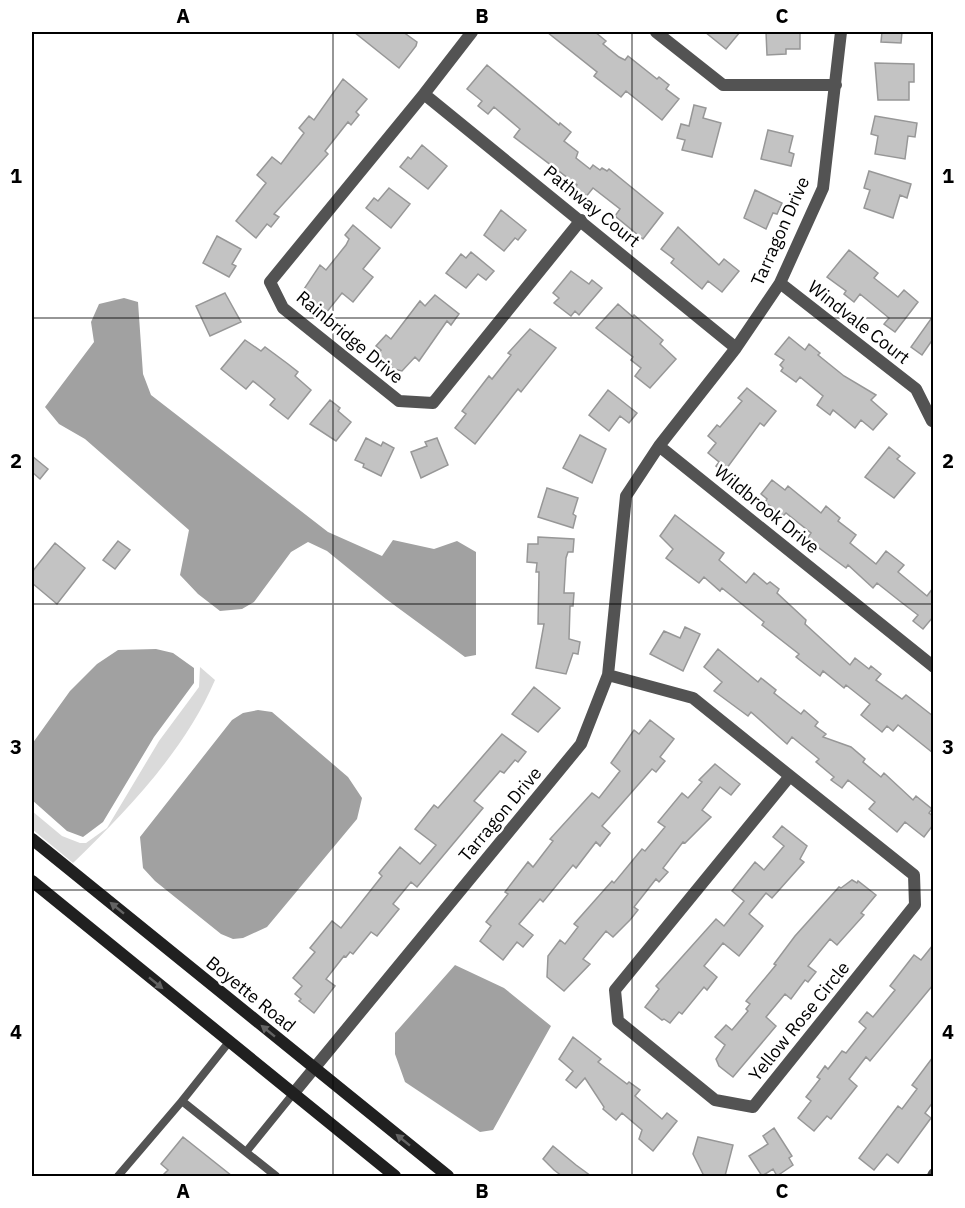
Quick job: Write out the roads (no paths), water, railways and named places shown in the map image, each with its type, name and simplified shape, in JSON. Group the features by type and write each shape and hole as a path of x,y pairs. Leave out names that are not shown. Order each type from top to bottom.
{"main road":[{"name":"Boyette Road","path":"32,839 448,1176"},
{"path":"32,881 395,1176"}],"street":[{"path":"656,32 723,85 836,85"},
{"name":"Tarragon Drive","path":"293,1094 581,744 608,675 626,496 659,446 736,348 780,283 823,188 841,32"},
{"name":"Rainbridge Drive","path":"466,33 424,94 270,282 283,308 399,401 433,403 580,220"},
{"name":"Pathway Court","path":"424,94 736,348"},
{"name":"Windvale Court","path":"780,283 915,388 932,421"},
{"name":"Wildbrook Drive","path":"659,446 933,667"},
{"name":"Yellow Rose Circle","path":"608,675 693,698 914,875 915,905 753,1107 715,1100 618,1022 615,990 790,776"}],"lane":[{"path":"118,1176 229,1042"},
{"path":"246,1152 293,1094"},
{"path":"182,1101 276,1176"}]}
